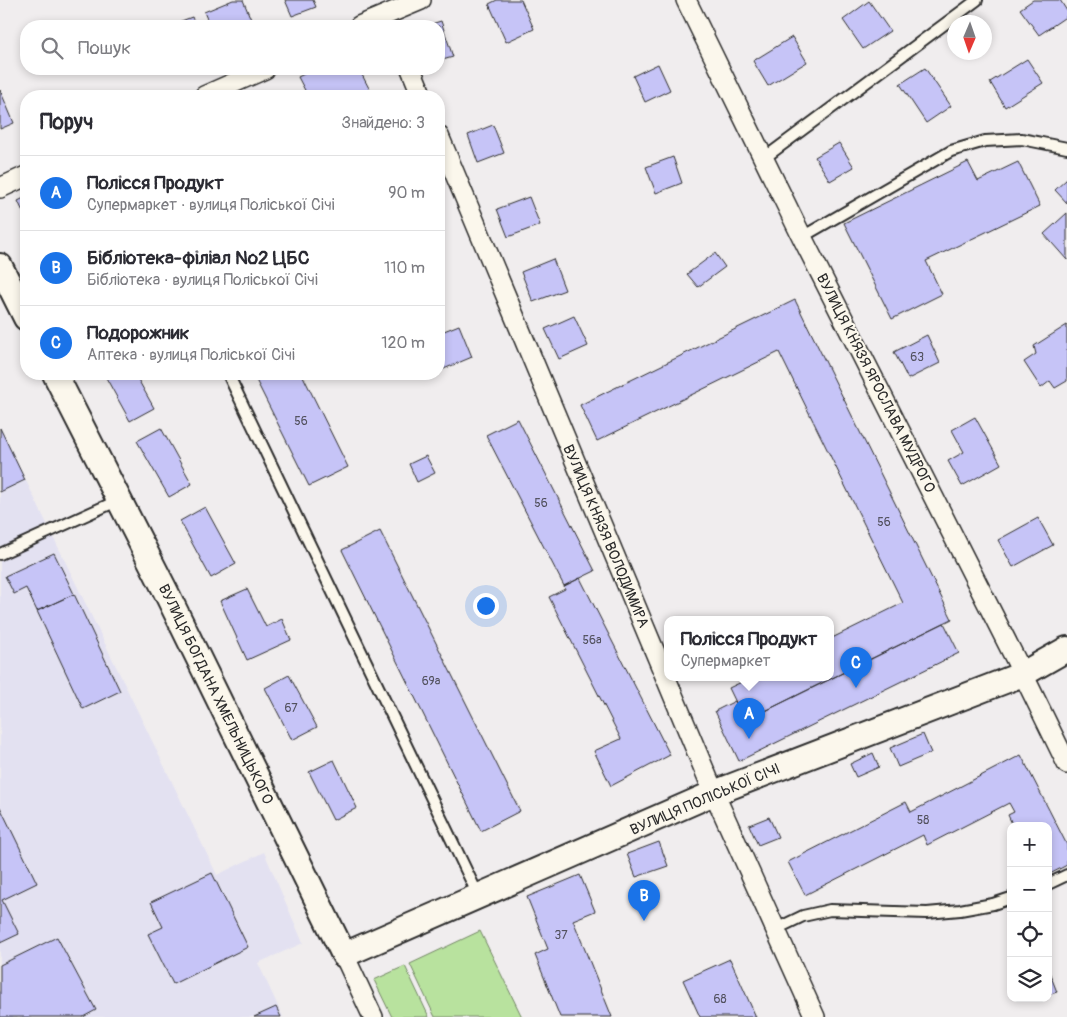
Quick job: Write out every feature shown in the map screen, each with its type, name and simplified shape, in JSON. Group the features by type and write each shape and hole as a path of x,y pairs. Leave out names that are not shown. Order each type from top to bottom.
{"street":[{"path":"372,20 421,0"},
{"name":"ВУЛИЦЯ КНЯЗЯ ЯРОСЛАВА МУДРОГО","path":"686,0 763,159 1067,764"},
{"path":"218,90 251,75"},
{"path":"413,75 420,90"},
{"name":"ВУЛИЦЯ КНЯЗЯ ВОЛОДИМИРА","path":"445,150 664,674"},
{"path":"0,188 20,179"},
{"path":"0,266 20,306"},
{"name":"ВУЛИЦЯ БОГДАНА ХМЕЛЬНИЦЬКОГО","path":"57,380 165,590 373,1017"},
{"name":"ВУЛИЦЯ ПОЛІСЬКОЇ СІЧІ","path":"344,956 714,793 1023,674 1067,649"},
{"name":"ВУЛИЦЯ КНЯЗЯ ВОЛОДИМИРА","path":"667,681 714,793 815,1017"}],"lane":[{"path":"763,159 977,0"},
{"path":"802,237 951,151 985,141 1022,139 1067,148"},
{"path":"231,380 479,897"},
{"path":"0,554 119,500"},
{"path":"1052,882 1067,875"},
{"path":"776,929 803,916 830,910 927,913 960,910 1007,899"}],"shaded area":[{"path":"0,427 217,875 264,852 303,943 258,963 283,1017 0,1017"}],"green space":[{"path":"480,931 522,1017 435,1017 410,964"},
{"path":"405,966 429,1017 392,1017 374,980"}],"building":[{"path":"233,0 243,0 251,20 207,20 204,12"},
{"path":"285,0 313,0 316,7 292,16"},
{"path":"497,0 521,0 534,29 506,42 489,4"},
{"path":"1033,0 1060,0 1067,11 1067,16 1039,35 1020,9"},
{"path":"869,1 890,31 863,49 843,20"},
{"path":"445,33 453,57 445,59"},
{"path":"792,37 807,62 768,86 753,61"},
{"path":"1027,59 1043,83 1005,107 990,82"},
{"path":"658,64 670,90 645,102 633,76"},
{"path":"925,68 951,106 926,123 900,84"},
{"path":"302,75 362,75 370,90 305,90 298,77"},
{"path":"0,90 14,123 0,129"},
{"path":"493,125 504,153 478,163 468,135"},
{"path":"839,143 854,167 830,181 815,157"},
{"path":"673,157 682,183 656,193 646,167"},
{"path":"968,162 978,181 1018,162 1040,206 926,261 942,294 892,319 844,223"},
{"path":"1067,179 1067,203 1055,190"},
{"path":"529,197 540,225 508,237 497,209"},
{"path":"1067,213 1067,260 1044,234"},
{"path":"715,253 725,267 698,287 687,274"},
{"path":"553,259 565,290 533,302 521,272"},
{"path":"795,300 952,619 834,677 834,637 903,603 779,352 597,441 580,405"},
{"path":"574,316 588,346 559,359 545,329"},
{"path":"459,325 472,357 445,368 445,331"},
{"path":"1067,325 1067,381 1055,388 1050,381 1041,388 1024,362 1036,354 1034,346"},
{"path":"927,335 940,363 908,379 894,352"},
{"path":"107,380 138,380 154,408 130,421"},
{"path":"256,380 305,380 348,467 309,486"},
{"path":"975,417 1001,464 962,486 948,461 964,452 952,430"},
{"path":"518,419 595,571 564,586 486,435"},
{"path":"0,428 25,480 0,492"},
{"path":"161,428 192,484 169,497 137,441"},
{"path":"426,456 435,473 417,482 409,464"},
{"path":"205,507 236,564 211,578 180,521"},
{"path":"1038,518 1053,545 1013,567 998,540"},
{"path":"380,531 520,811 481,831 342,550"},
{"path":"54,553 74,594 37,611 26,588 14,594 5,576"},
{"path":"580,578 670,755 611,786 594,751 621,739 549,597 565,589 564,586"},
{"path":"247,589 266,627 282,619 291,640 247,660 220,601"},
{"path":"74,594 120,691 83,709 37,611"},
{"path":"944,623 959,653 739,761 715,711 735,701 745,721 826,681 834,681 834,677"},
{"path":"289,675 317,727 292,740 265,688"},
{"path":"744,681 826,681 745,721 729,688"},
{"path":"923,734 931,753 898,767 890,748"},
{"path":"873,753 879,767 856,777 850,764"},
{"path":"1021,755 1067,845 1067,865 1052,873 1052,822 1011,822 1008,815 1014,812 1009,803 927,845 923,835 805,895 788,862 906,802 911,812"},
{"path":"334,760 357,808 333,820 309,772"},
{"path":"0,807 37,883 2,900 19,934 0,943"},
{"path":"769,817 778,837 758,845 749,825"},
{"path":"659,842 668,866 636,877 627,854"},
{"path":"212,873 248,947 173,984 148,934 163,927 151,902"},
{"path":"580,875 595,911 573,920 612,1017 560,1017 535,955 548,949 527,897"},
{"path":"57,937 96,1010 83,1017 0,1017 0,965"},
{"path":"730,959 756,1017 700,1017 683,980"},
{"path":"1052,979 1057,992 1052,994"},
{"path":"276,1007 281,1017 254,1017"}],"place":[{"name":"Подорожник","path":"856,688"},
{"name":"Полісся Продукт","path":"749,739"},
{"name":"Бібліотека-філіал №2 ЦБС","path":"644,921"}]}
